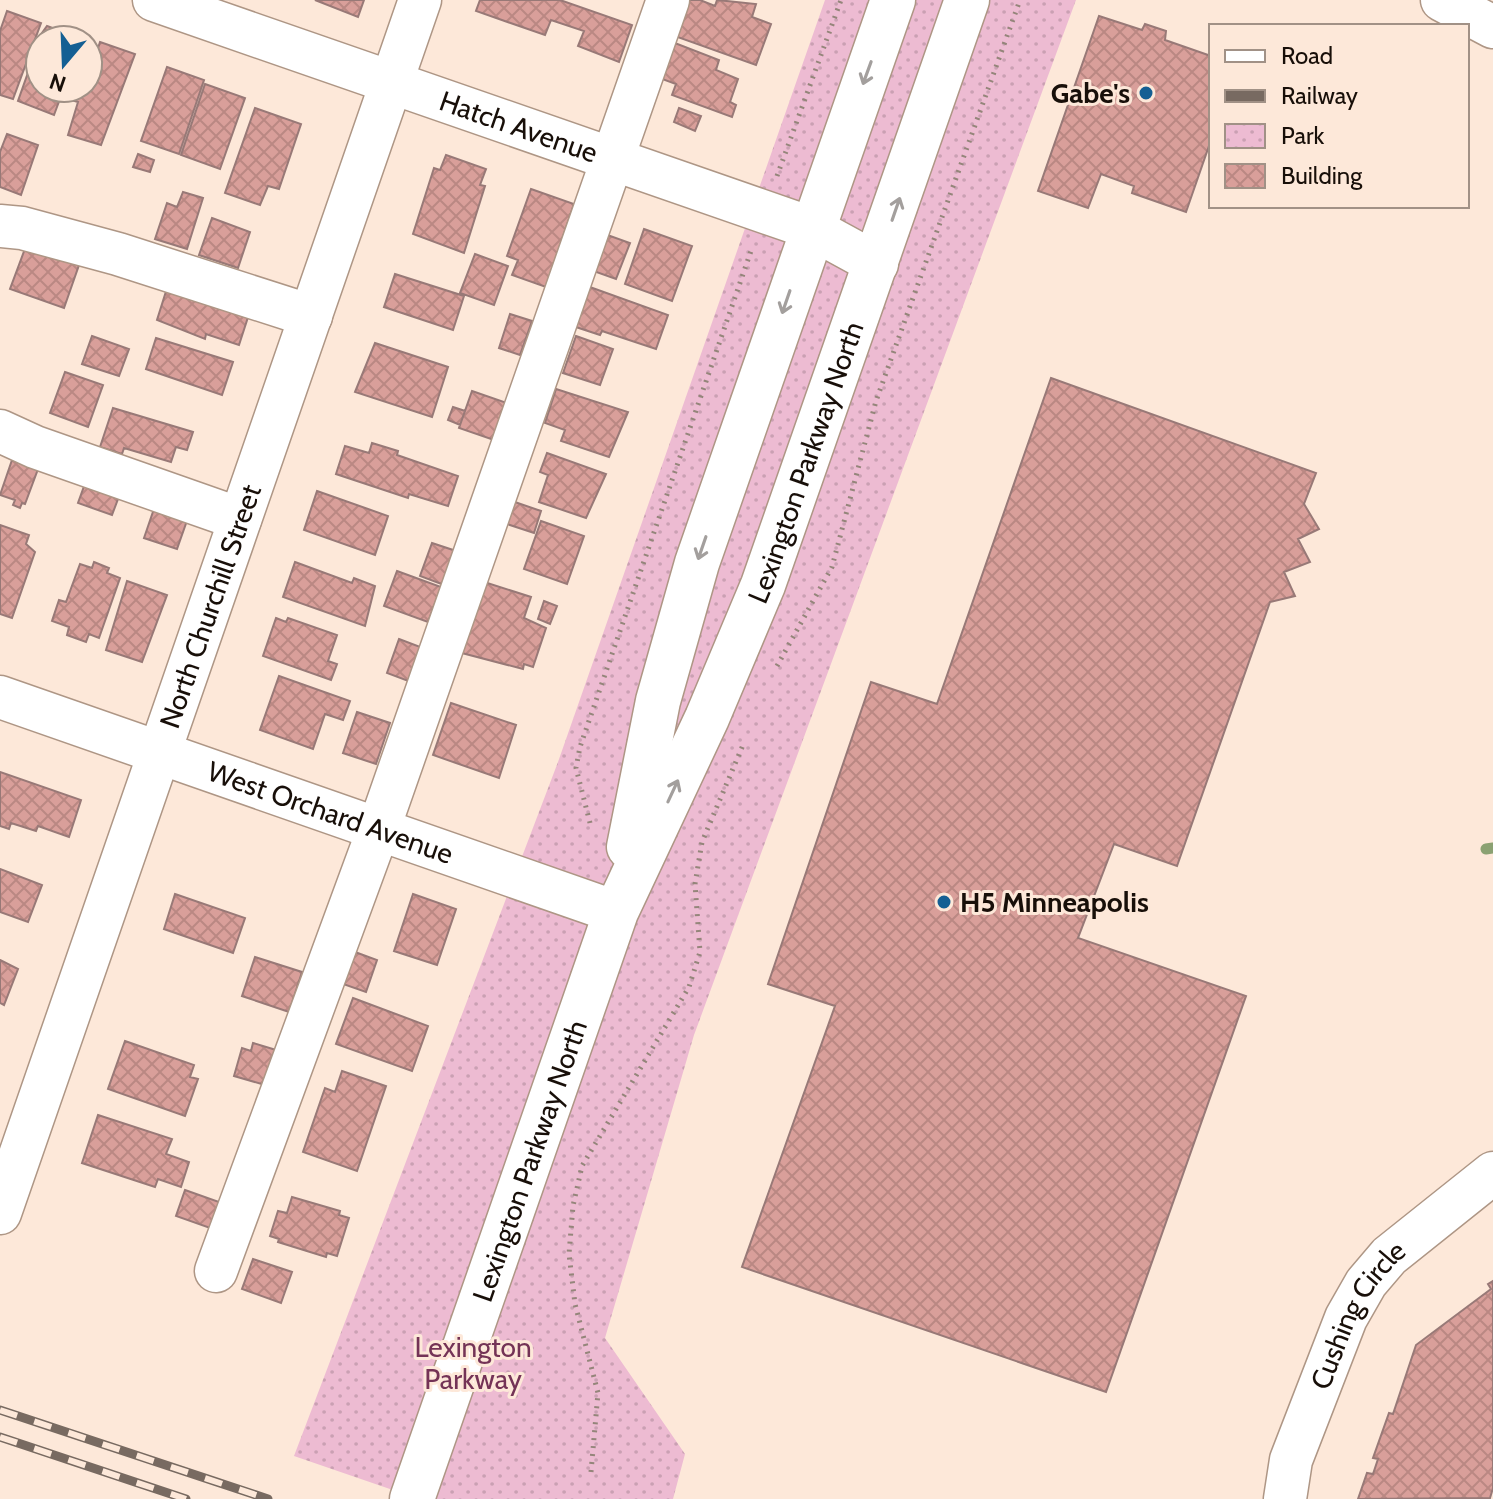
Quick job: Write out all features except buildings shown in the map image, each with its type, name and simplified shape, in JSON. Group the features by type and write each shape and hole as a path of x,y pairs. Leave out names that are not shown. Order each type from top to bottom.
{"main road":[{"name":"Lexington Parkway North","path":"616,912 658,701 684,609 811,228 893,0"},
{"name":"Lexington Parkway North","path":"412,1499 616,912 707,718 763,585 967,0"}],"street":[{"name":"Hatch Avenue","path":"154,0 811,228 877,264"},
{"name":"North Churchill Street","path":"0,1213 420,0"},
{"path":"216,1271 379,828 668,0"},
{"path":"1442,0 1493,27"},
{"path":"0,226 22,228 118,254 311,316"},
{"path":"0,431 35,447 240,519"},
{"name":"West Orchard Avenue","path":"0,697 616,912"},
{"name":"Cushing Circle","path":"1285,1499 1291,1460 1346,1318 1366,1283 1389,1256 1493,1173"}],"path":[{"path":"773,189 841,0"},
{"path":"774,674 786,646 832,567 876,401 1020,0"},
{"path":"593,833 576,768 580,747 752,248 759,237"},
{"path":"591,1472 598,1393 575,1304 569,1254 573,1206 582,1166 689,987 700,952 695,884 702,842 750,730"}],"green space":[{"name":"Lexington Parkway","path":"825,0 1076,0 694,1035 605,1338 685,1454 673,1499 419,1499 294,1456 558,762"}],"waterway":[{"path":"1486,849 1493,848"}],"railway":[{"path":"0,1410 268,1499"},
{"path":"0,1437 186,1499"}],"place":[{"name":"Gabe's","path":"1146,93"},
{"name":"H5 Minneapolis","path":"944,902"}]}
